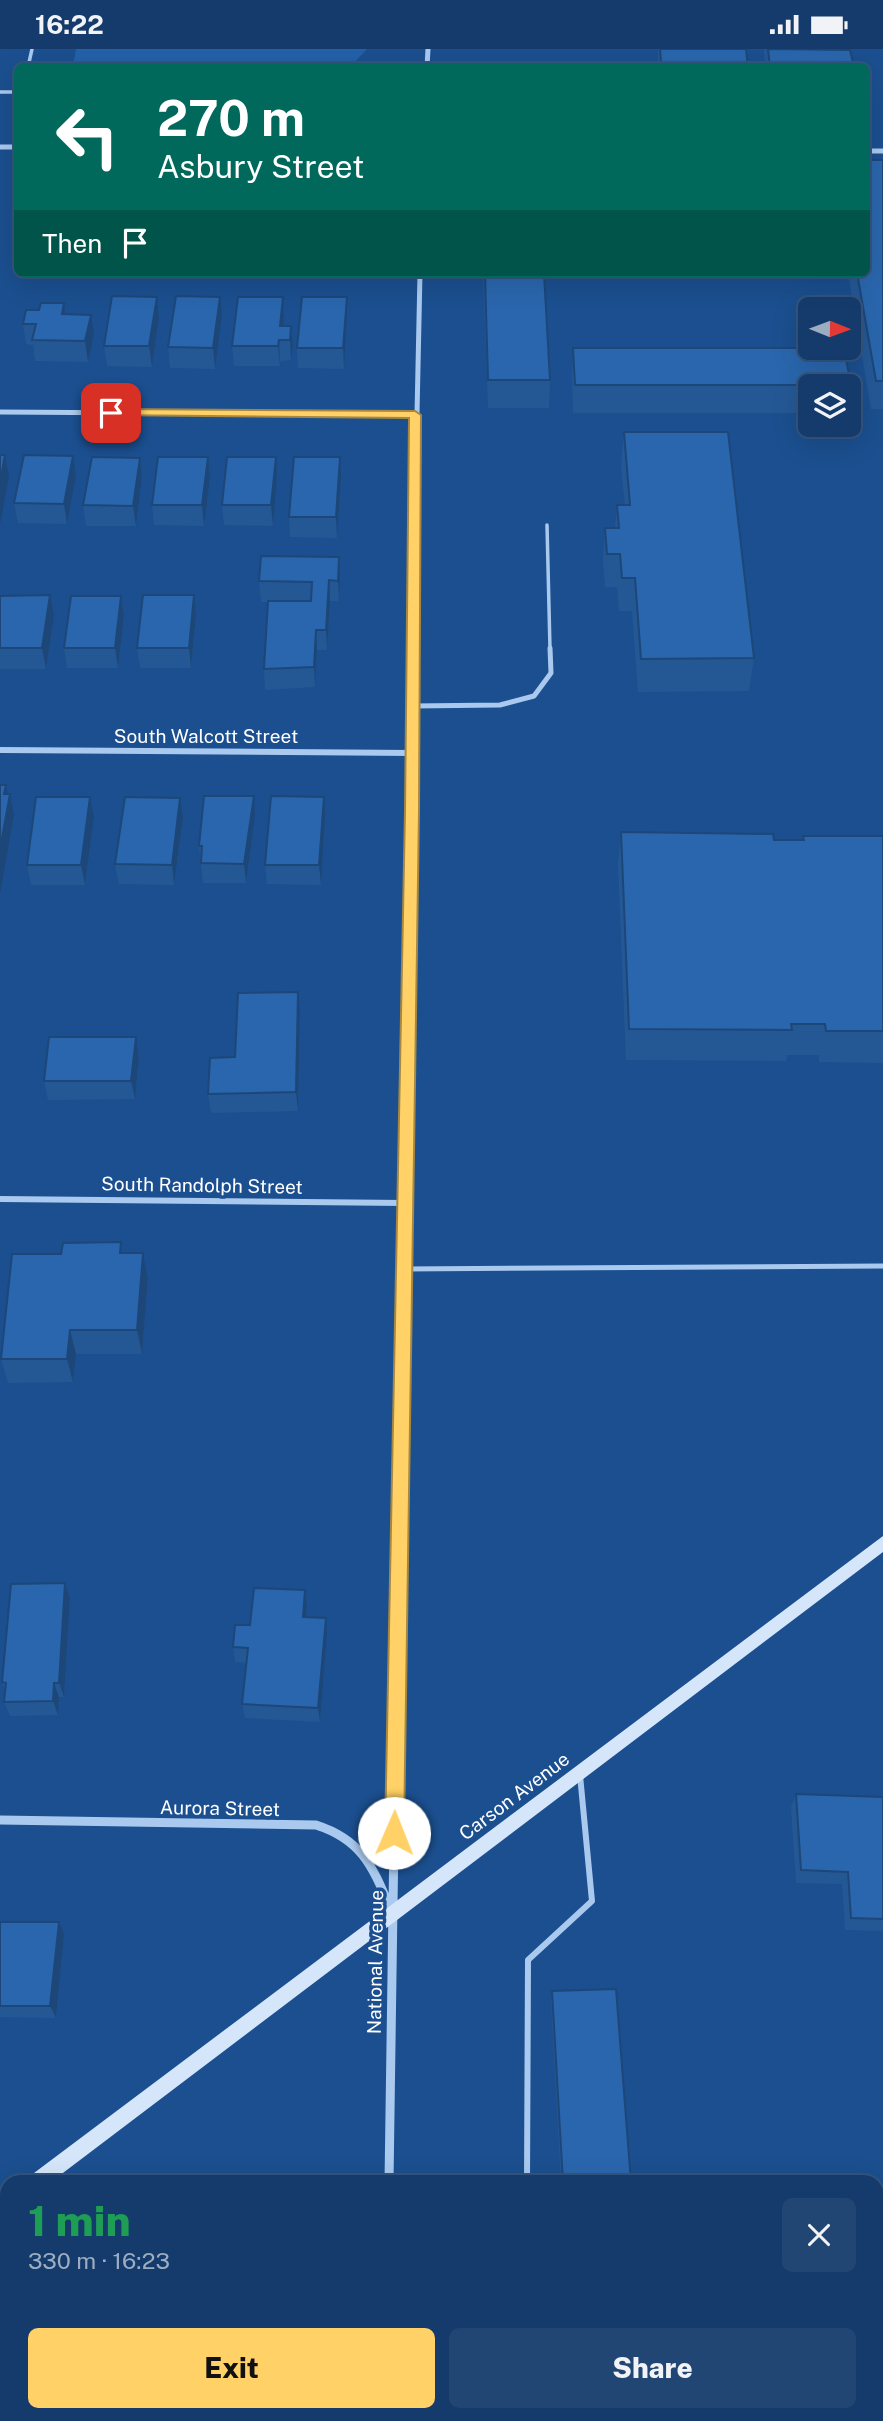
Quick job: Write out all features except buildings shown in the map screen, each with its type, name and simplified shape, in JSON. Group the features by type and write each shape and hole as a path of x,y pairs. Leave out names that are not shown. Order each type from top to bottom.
{"main road":[{"name":"Carson Avenue","path":"45,2175 883,1543"}],"street":[{"name":"National Avenue","path":"389,2175 413,706 415,415 420,277"},
{"path":"0,412 415,415"},
{"name":"South Walcott Street","path":"0,750 412,753"},
{"name":"South Randolph Street","path":"0,1199 404,1203"},
{"name":"Aurora Street","path":"0,1820 316,1825 333,1829 366,1856 393,1913"}],"lane":[{"path":"413,706 500,705 534,696 551,673 547,525"},
{"path":"404,1269 883,1266"},
{"path":"527,2175 528,1960 592,1901 580,1772"}],"shaded area":[{"path":"76,49 367,49 354,63 74,63"}],"route":[{"path":"111,413 415,415 412,811 394,1833"}]}
